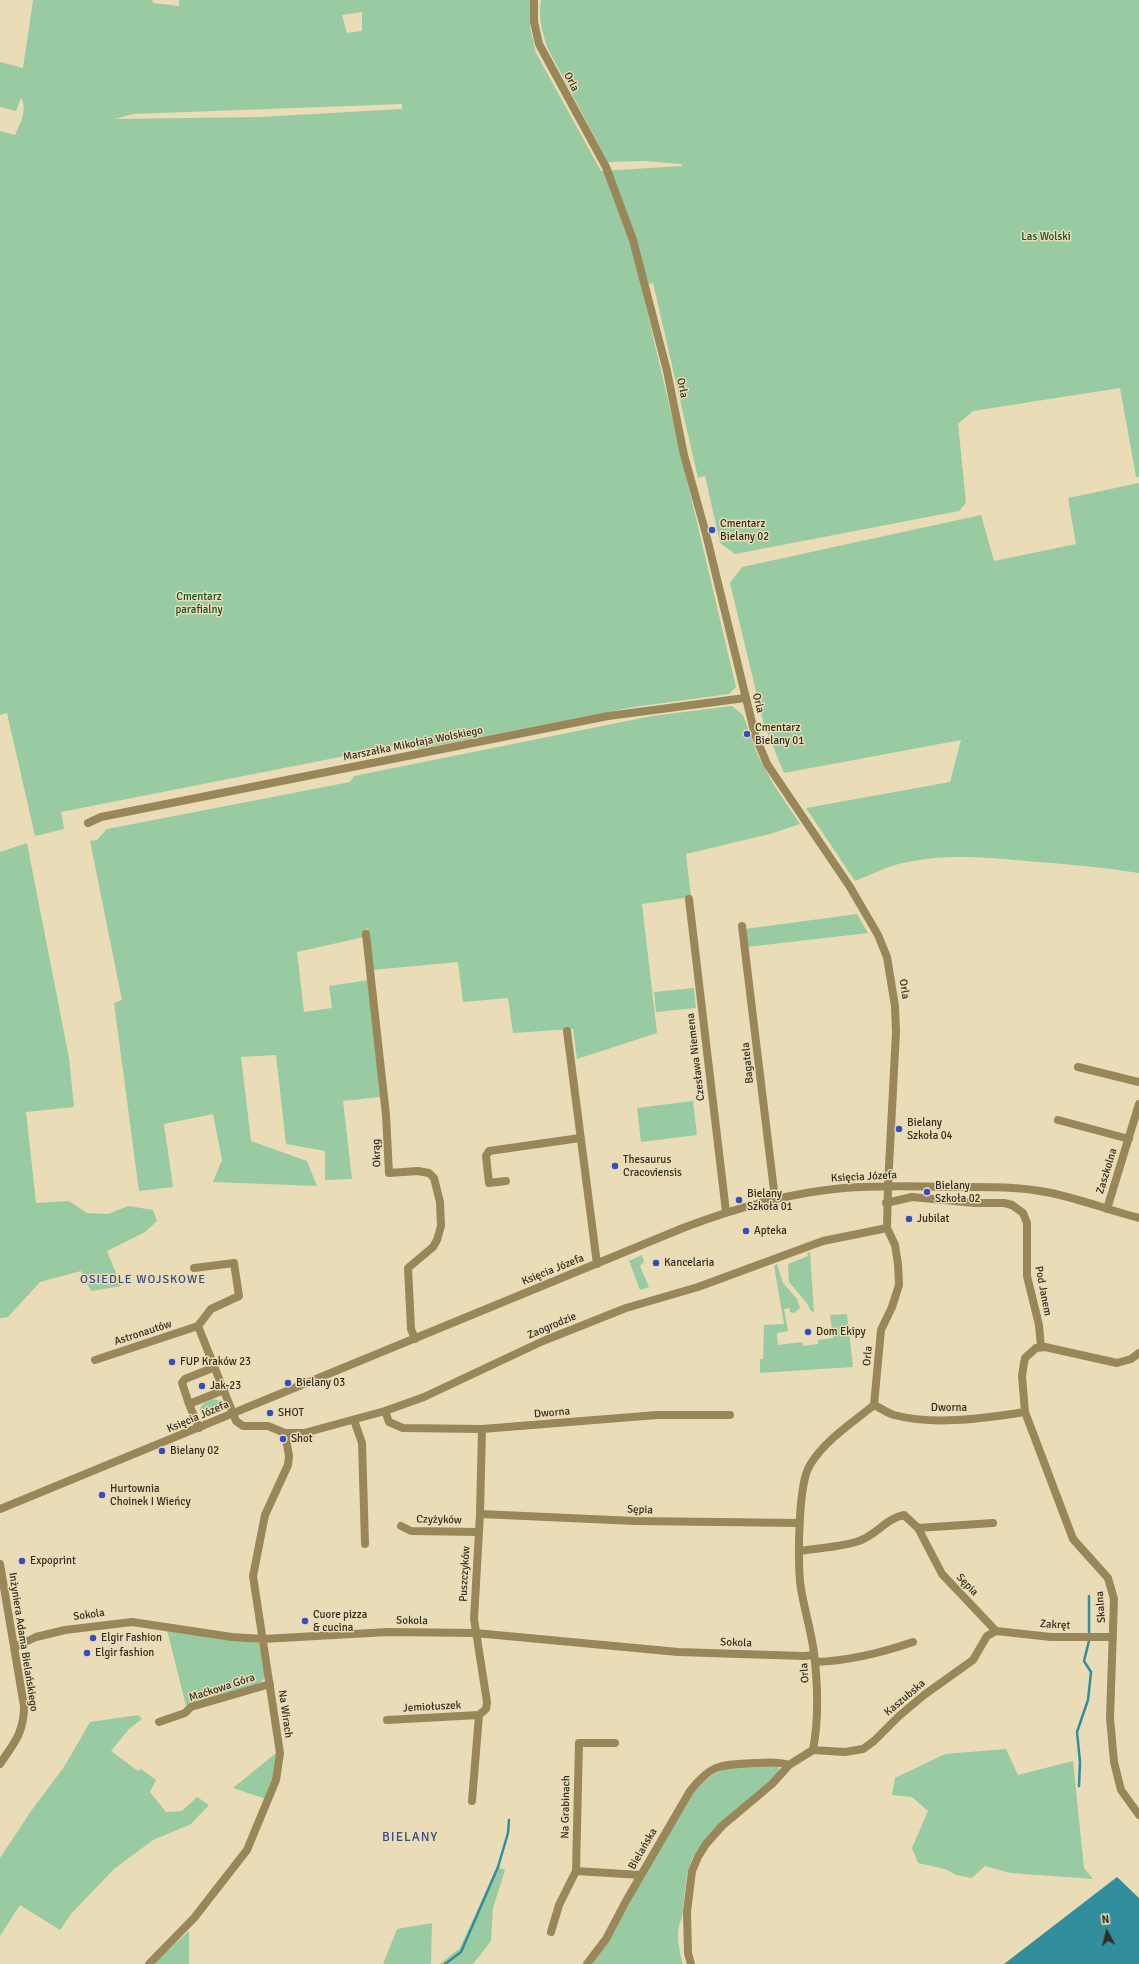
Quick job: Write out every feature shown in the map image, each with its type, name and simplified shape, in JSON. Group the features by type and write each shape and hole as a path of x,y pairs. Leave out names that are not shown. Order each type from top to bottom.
{"street":[{"name":"Orla","path":"534,0 534,22 539,44 606,167 633,240 667,371 684,455 706,534 755,734 767,764 850,887 878,935 886,957 894,999 896,1032 886,1203 887,1228 895,1245 898,1264 898,1285 892,1307 881,1330 874,1405 822,1448 809,1466 802,1482 800,1582 812,1633 815,1659 817,1726 813,1750"},
{"name":"Marszałka Mikołaja Wolskiego","path":"88,823 109,816 608,716 745,698"},
{"name":"Czesława Niemena","path":"689,899 726,1212"},
{"name":"Bagatela","path":"742,926 774,1199"},
{"name":"Okrąg","path":"366,934 386,1115 389,1174 418,1171 429,1173 434,1178 442,1209 439,1234 433,1247 408,1268 411,1329 415,1339"},
{"path":"567,1031 597,1264"},
{"path":"1078,1067 1139,1082"},
{"name":"Zaszkolna","path":"1107,1210 1139,1104"},
{"name":"Zaszkolna","path":"1058,1120 1129,1139"},
{"path":"506,1181 489,1183 486,1156 489,1151 580,1138"},
{"name":"Księcia Józefa","path":"0,1509 726,1212 774,1199 842,1188 888,1186 1018,1188 1045,1192 1139,1218"},
{"name":"Pod Janem","path":"886,1203 912,1197 975,1203 1004,1203 1012,1205 1023,1212 1027,1223 1027,1276 1038,1325 1041,1347"},
{"name":"Zaogrodzie","path":"233,1414 236,1420 243,1426 268,1426 285,1433 304,1433 354,1420 424,1397 543,1341 626,1308 698,1287 823,1241 887,1228"},
{"path":"194,1268 234,1263 239,1296 211,1309 198,1326 216,1367 233,1414"},
{"name":"Astronautów","path":"95,1360 198,1326"},
{"path":"1025,1412 1022,1376 1024,1363 1025,1358 1036,1348 1041,1347 1117,1363 1131,1359 1139,1352"},
{"path":"199,1428 182,1383 185,1379 216,1367"},
{"path":"189,1404 224,1390"},
{"name":"Dworna","path":"874,1405 893,1415 929,1420 972,1419 1025,1412"},
{"name":"Dworna","path":"385,1411 389,1422 403,1428 482,1429 657,1415 730,1415"},
{"name":"Skalna","path":"1025,1412 1073,1539 1108,1578 1114,1599 1110,1718 1114,1762 1121,1790 1139,1815"},
{"path":"354,1420 362,1443 365,1544"},
{"name":"Puszczyków","path":"472,1801 479,1715 486,1709 487,1702 475,1633 482,1429"},
{"name":"Na Wirach","path":"149,1964 194,1918 247,1850 276,1780 280,1753 263,1639 255,1599 254,1565 265,1515 288,1465 289,1456 285,1433"},
{"name":"Sępia","path":"480,1514 635,1521 800,1523"},
{"name":"Sępia","path":"800,1551 857,1542 875,1534 893,1518 904,1515 918,1528 942,1574 996,1631"},
{"path":"918,1528 993,1523"},
{"name":"Czyżyków","path":"401,1526 411,1531 478,1532"},
{"name":"Inżyniera Adama Bielańskiego","path":"0,1564 24,1706 24,1722 20,1734 0,1764"},
{"name":"Sokola","path":"14,1647 36,1637 65,1630 132,1622 232,1638 263,1639 388,1632 475,1633 678,1652 804,1656 815,1659"},
{"name":"Zakręt","path":"996,1631 1051,1637 1113,1637"},
{"name":"Kaszubska","path":"813,1750 845,1752 864,1749 924,1695 972,1660 987,1636 996,1631"},
{"path":"815,1659 860,1656 885,1651 913,1642"},
{"name":"Maćkowa Góra","path":"159,1722 185,1714 191,1707 270,1684"},
{"name":"Jemiołuszek","path":"387,1720 479,1715"},
{"name":"Na Grabinach","path":"551,1932 559,1905 576,1871 579,1743 615,1743"},
{"path":"690,1964 688,1953 687,1912 692,1871 698,1857 706,1844 722,1826 772,1784 788,1764 813,1750"},
{"name":"Bielańska","path":"587,1964 606,1939 690,1791 702,1776 720,1766 734,1763 780,1762 788,1764"},
{"path":"576,1871 641,1875"}],"green space":[{"path":"33,0 152,0 153,3 179,6 179,0 531,0 530,27 536,53 601,171 682,166 681,164 644,161 608,162 547,47 540,18 541,0 1139,0 1139,477 1136,477 1120,388 973,411 958,424 966,503 959,511 735,554 720,543 705,476 698,478 653,283 641,286 736,687 729,694 634,707 418,749 411,743 61,812 64,829 35,836 7,713 0,715 0,131 15,135 24,107 21,98 16,111 0,107 0,62 23,68","holes":["362,12 362,31 347,33 342,15","402,104 402,109 260,117 115,119 133,114"]},
{"path":"1139,483 1139,873 993,858 959,857 925,859 908,862 892,866 855,881 806,808 950,782 961,740 784,773 764,725 730,583 742,567 981,515 994,561 1076,544 1068,498"},
{"path":"732,706 743,715 758,756 774,785 800,824 770,834 686,854 691,897 642,904 657,1033 577,1059 573,1029 513,1033 508,998 463,1002 458,962 372,970 367,927 364,937 297,952 304,1012 332,1008 329,986 369,980 380,1097 343,1101 352,1179 325,1180 325,1151 286,1144 276,1055 241,1057 251,1141 307,1161 317,1186 213,1182 222,1160 213,1114 164,1124 173,1187 139,1191 114,1003 122,1000 90,841 97,840 107,829 350,782 354,776 652,716"},
{"path":"27,843 69,1058 74,1107 26,1112 36,1203 69,1201 87,1213 108,1214 128,1206 153,1210 157,1221 145,1232 107,1251 121,1286 91,1291 81,1271 40,1282 8,1317 0,1318 0,852"},
{"path":"857,914 868,933 747,947 745,929"},
{"path":"694,988 696,1008 656,1012 654,992"},
{"path":"693,1101 697,1135 641,1142 637,1108"},
{"path":"810,1252 814,1312 811,1311 806,1302 789,1282 788,1264 808,1256 807,1253"},
{"path":"642,1255 644,1262 640,1266 649,1287 640,1290 629,1261"},
{"path":"777,1264 783,1283 797,1299 800,1308 794,1313 790,1312 790,1308 784,1309 788,1331 777,1333 778,1345 802,1342 803,1346 818,1344 818,1340 833,1338 830,1315 847,1314 853,1367 760,1373 760,1359 763,1359 764,1325 784,1324 774,1266"},
{"path":"213,1399 221,1401 223,1406 222,1411 209,1417 204,1417 200,1412 201,1407"},
{"path":"167,1630 259,1643 265,1677 259,1685 186,1706"},
{"path":"138,1715 142,1719 129,1729 111,1751 138,1771 141,1769 156,1780 150,1792 166,1812 182,1811 197,1797 209,1805 191,1824 153,1840 114,1869 71,1914 60,1930 20,1905 0,1936 0,1858 31,1811 64,1767 90,1722"},
{"path":"1006,1749 1018,1775 1073,1761 1084,1868 1093,1879 1010,1873 985,1866 972,1878 956,1875 945,1869 918,1863 912,1848 928,1811 912,1797 892,1795 895,1778 945,1754"},
{"path":"276,1753 276,1766 266,1799 233,1788"},
{"path":"778,1766 779,1770 768,1783 704,1842 692,1859 687,1874 682,1918 678,1934 683,1964 592,1964 692,1793 702,1783 720,1771 729,1768"},
{"path":"497,1867 505,1870 493,1908 491,1941 473,1964 440,1964 460,1948"},
{"path":"432,1923 431,1964 383,1964 397,1929"},
{"path":"189,1931 189,1964 153,1964"}],"water":[{"path":"1117,1877 1139,1898 1139,1964 1004,1964"}],"waterway":[{"path":"1089,1596 1089,1634"},
{"path":"1079,1786 1080,1762 1077,1732 1088,1700 1091,1672 1084,1661 1089,1641"},
{"path":"445,1964 461,1952 498,1867 508,1833 509,1820"}],"place":[{"name":"Cmentarz Bielany 02","path":"712,530"},
{"name":"Cmentarz Bielany 01","path":"747,734"},
{"name":"Bielany Szkoła 04","path":"899,1129"},
{"name":"Thesaurus Cracoviensis","path":"615,1166"},
{"name":"Bielany Szkoła 02","path":"927,1192"},
{"name":"Bielany Szkoła 01","path":"739,1200"},
{"name":"Jubilat","path":"909,1219"},
{"name":"Apteka","path":"746,1231"},
{"name":"Kancelaria","path":"656,1263"},
{"name":"Dom Ekipy","path":"808,1332"},
{"name":"FUP Kraków 23","path":"172,1362"},
{"name":"Bielany 03","path":"288,1383"},
{"name":"Jak-23","path":"202,1386"},
{"name":"SHOT","path":"270,1413"},
{"name":"Shot","path":"283,1439"},
{"name":"Bielany 02","path":"162,1451"},
{"name":"Hurtownia Choinek I Wieńcy","path":"102,1495"},
{"name":"Expoprint","path":"22,1561"},
{"name":"Cuore pizza & cucina","path":"305,1621"},
{"name":"Elgir Fashion","path":"93,1638"},
{"name":"Elgir fashion","path":"87,1653"}],"district":[{"name":"OSIEDLE WOJSKOWE","path":"143,1280"},
{"name":"BIELANY","path":"410,1838"}],"park label":[{"name":"Las Wolski","path":"1046,237"},
{"name":"Cmentarz parafialny","path":"199,603"}]}
